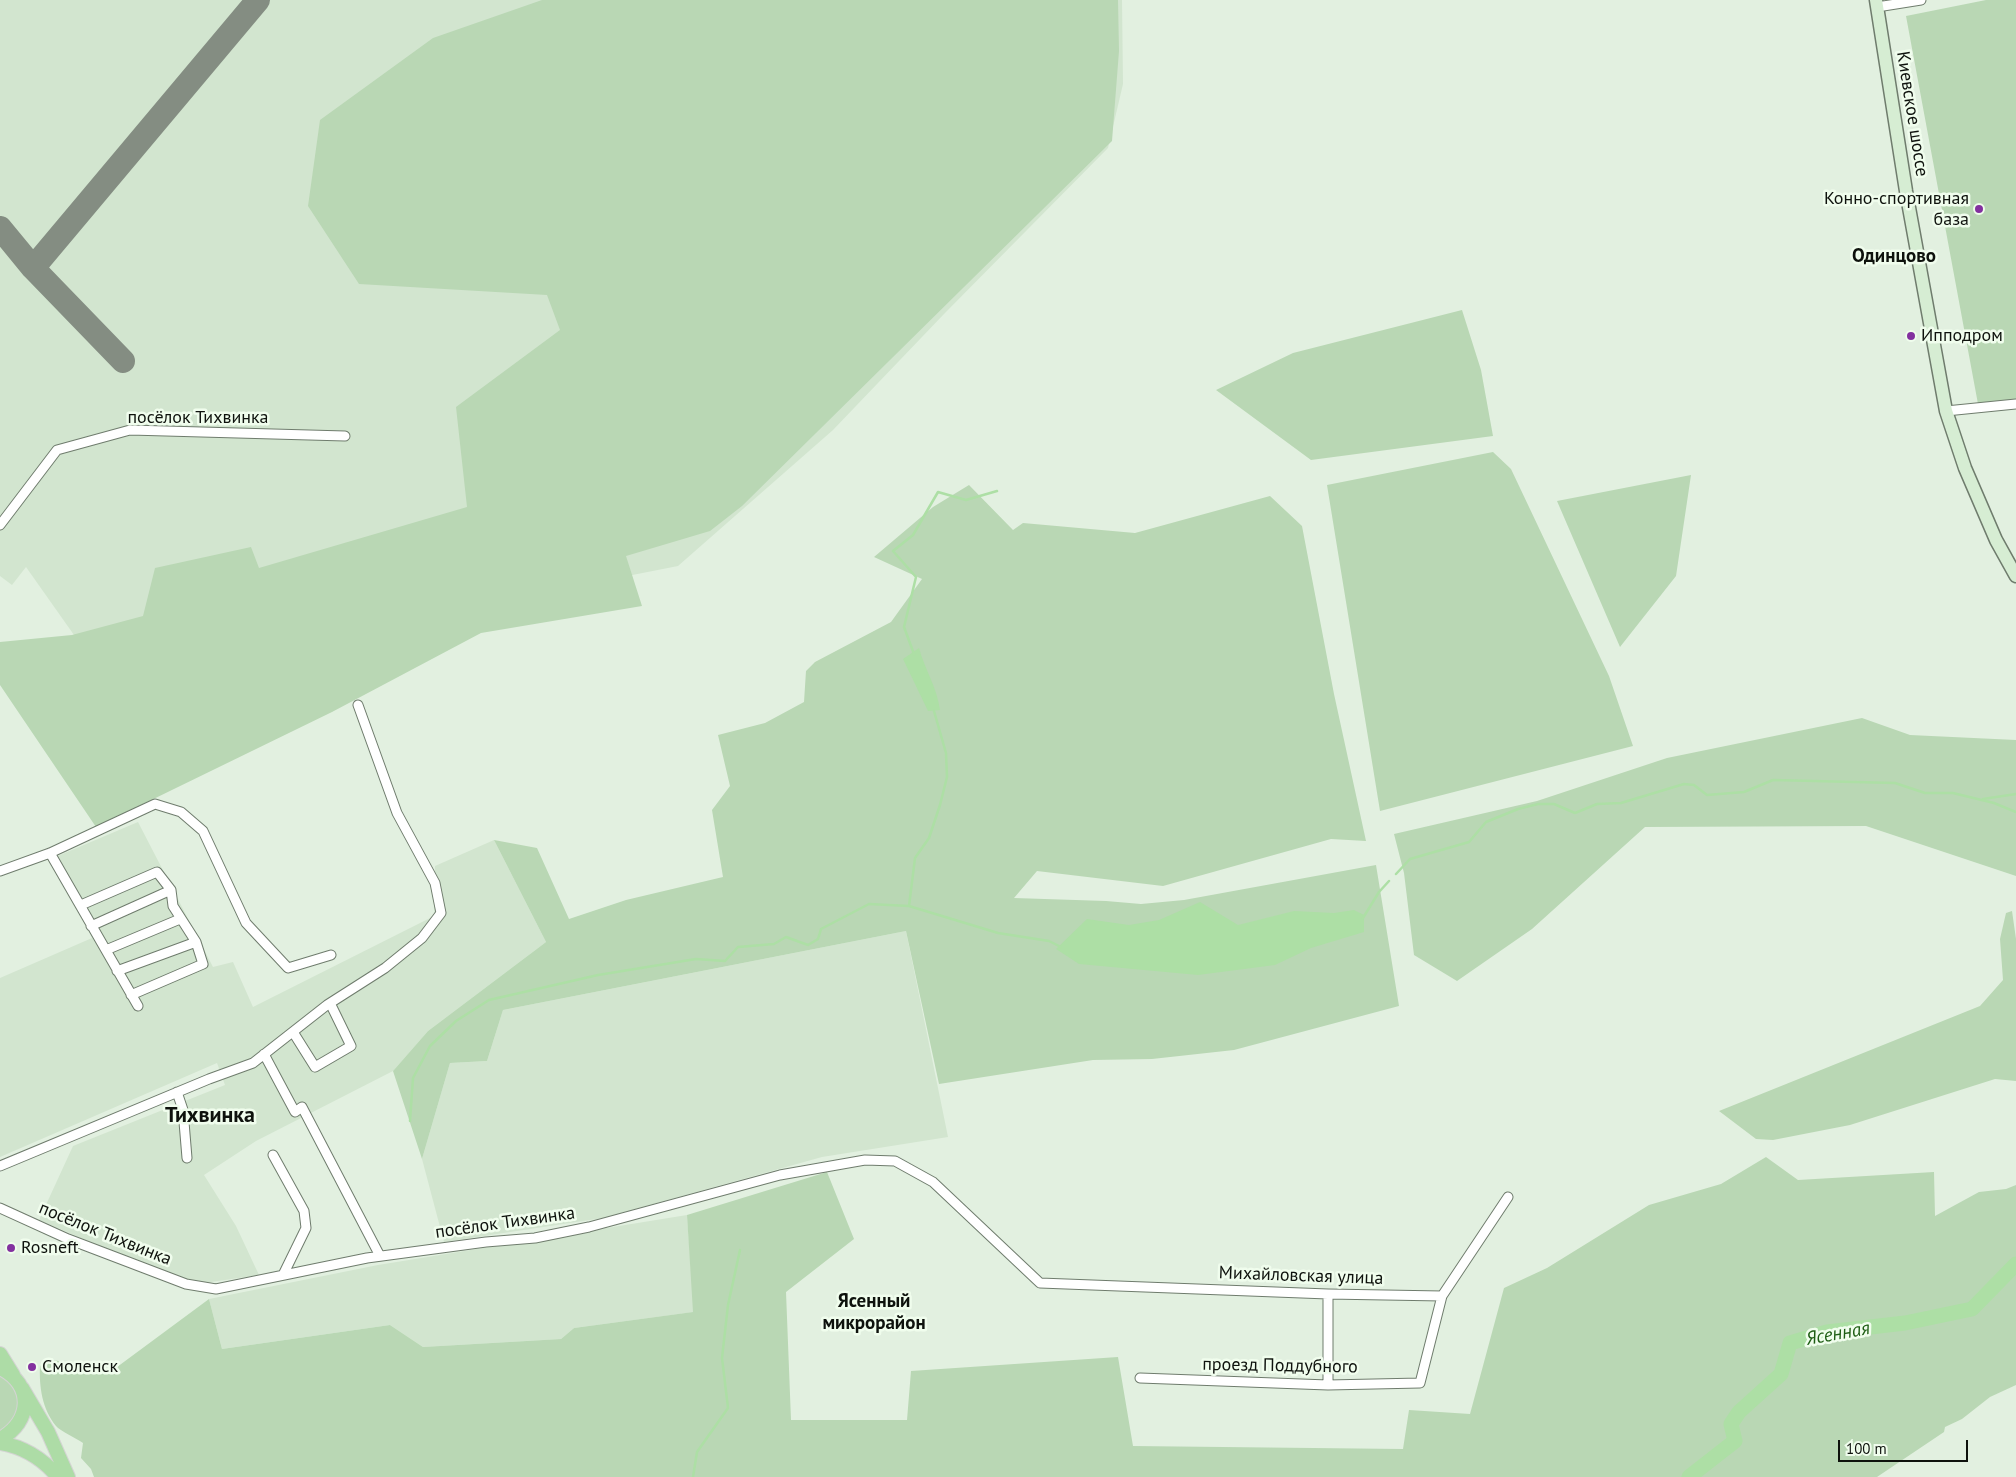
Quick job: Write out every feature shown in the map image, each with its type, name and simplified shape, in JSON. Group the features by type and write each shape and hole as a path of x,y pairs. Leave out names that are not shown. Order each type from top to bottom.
{"main road":[{"name":"Киевское шоссе","path":"1876,4 1906,191 1946,411 1968,474 1996,540 2016,576"},
{"path":"0,1354 48,1432 68,1477"},
{"path":"0,1368 19,1384 24,1398 22,1418 17,1427 0,1439"},
{"path":"0,1442 16,1446 46,1462 58,1477"}],"street":[{"path":"1876,4 1921,0"},
{"path":"1946,411 2016,404"},
{"name":"посёлок Тихвинка","path":"0,524 57,450 130,430 344,436"},
{"path":"0,1166 177,1092 253,1063 330,1003 385,968 422,938 441,913 435,883 397,814 358,706"},
{"path":"0,872 50,853 155,804 181,812 203,831 246,923 288,968 331,955"},
{"path":"50,853 82,905 91,926 138,1006"},
{"path":"82,905 157,872 171,890 173,906 196,942 203,964 131,995"},
{"path":"91,926 171,890"},
{"path":"106,950 180,919"},
{"path":"117,971 196,942"},
{"path":"293,1032 315,1067 351,1046 330,1003"},
{"path":"264,1054 295,1112 302,1107 380,1256"},
{"path":"177,1092 183,1110 187,1158"},
{"path":"273,1155 304,1211 306,1228 283,1275"},
{"name":"посёлок Тихвинка","path":"0,1208 68,1240 186,1284 216,1289 380,1256 535,1238 589,1227 780,1175 864,1160 895,1161 932,1182 1040,1283"},
{"path":"1442,1296 1508,1197"},
{"name":"Михайловская улица","path":"1040,1283 1328,1294 1442,1296"},
{"path":"1328,1294 1328,1385"},
{"name":"проезд Поддубного","path":"1140,1378 1328,1385 1420,1383 1442,1296"}],"shaded area":[{"path":"0,0 1122,0 1123,84 1108,148 944,314 833,430 678,566 536,594 86,652 26,567 12,585 0,576"},
{"path":"542,0 1118,0 1119,51 1112,141 742,506 710,531 626,556 642,606 481,633 332,712 96,827 0,685 0,642 72,635 143,616 155,568 251,547 259,568 467,507 456,407 560,330 547,295 359,284 308,206 320,120 433,38"},
{"name":"Конно-спортивная база","path":"1986,0 2016,0 2016,401 1978,404 1906,16"},
{"path":"1462,310 1481,370 1493,436 1311,460 1216,390 1293,353"},
{"path":"1493,452 1511,469 1609,676 1633,746 1380,811 1327,485"},
{"path":"1691,475 1676,576 1620,647 1557,501"},
{"path":"969,485 1013,530 1023,523 1135,533 1270,496 1302,526 1334,694 1366,841 1331,839 1163,886 1037,871 1014,898 1141,904 1184,900 1376,865 1399,1006 1234,1050 1152,1059 1093,1060 939,1084 906,931 503,1010 487,1061 450,1063 422,1159 393,1071 428,1031 546,942 494,840 537,848 569,919 626,900 723,877 712,810 730,786 718,735 765,723 804,702 806,671 815,662 891,622 922,579 874,557 933,507"},
{"path":"919,648 940,710 928,711 903,659"},
{"path":"1862,718 1910,735 2016,740 2016,876 1866,826 1645,827 1532,929 1457,981 1414,955 1404,873 1394,834 1537,801 1667,758"},
{"path":"138,822 213,967 233,962 253,1007 434,916 435,866 494,840 546,942 428,1031 393,1071 256,1141 204,1175 236,1226 259,1275 191,1285 39,1220 73,1146 225,1085 217,1063 0,1157 0,978 92,938 53,858"},
{"path":"1200,902 1238,925 1294,911 1334,913 1354,910 1364,915 1364,932 1311,948 1275,965 1198,975 1079,964 1056,949 1087,919 1129,925 1159,920"},
{"path":"2012,911 2016,939 2016,1081 1995,1079 1850,1125 1773,1140 1756,1139 1719,1111 1980,1006 2003,980 2000,939 2006,913"},
{"path":"906,931 948,1137 822,1157 603,1218 444,1242 422,1159 450,1063 487,1061 503,1010"},
{"path":"1766,1157 1798,1180 1934,1172 1935,1216 1979,1192 2006,1189 2016,1185 2016,1385 1990,1397 1962,1419 1945,1427 1944,1432 1877,1477 94,1477 91,1469 81,1458 83,1443 56,1426 47,1412 41,1389 40,1366 50,1359 79,1366 96,1374 113,1370 209,1299 222,1349 390,1325 423,1347 561,1339 574,1328 693,1312 687,1215 827,1172 854,1239 786,1292 791,1420 907,1420 911,1371 1118,1357 1133,1446 1403,1449 1409,1410 1470,1414 1504,1288 1547,1268 1649,1205 1721,1184"},
{"path":"687,1215 694,1312 574,1328 561,1339 423,1347 390,1325 222,1349 209,1299 378,1265"},
{"path":"0,1375 13,1388 17,1395 18,1403 13,1418 0,1431"}],"waterway":[{"path":"914,654 904,627 916,577 893,551 913,535 938,492 966,500 997,491"},
{"path":"909,906 915,858 929,838 947,777 946,753 934,711"},
{"path":"1396,874 1410,859 1469,842 1486,822 1518,809 1538,804 1554,804 1575,813 1597,804 1621,803 1684,784 1694,785 1707,795 1744,792 1773,780 1895,783 1925,793 1953,793 1994,803 2016,812"},
{"path":"1983,799 2016,794"},
{"path":"1363,918 1379,892 1389,881"},
{"path":"410,1121 413,1078 430,1046 456,1021 489,1000 598,975 696,959 725,961 738,947 774,944 786,937 808,945 818,939 821,929 869,904 909,906 998,933 1049,941 1061,947"},
{"path":"693,1477 697,1452 728,1408 722,1358 728,1305 740,1250"},
{"name":"Ясенная","path":"1689,1477 1735,1441 1731,1424 1739,1412 1781,1374 1790,1343 1827,1332 1905,1323 1972,1309 2016,1264"}],"taxiway":[{"path":"33,268 258,0"},
{"path":"0,228 33,268 123,361"}],"place":[{"name":"Конно-спортивная база","path":"1979,209"},
{"name":"Ипподром","path":"1911,336"},
{"name":"Rosneft","path":"11,1248"},
{"name":"Смоленск","path":"32,1367"}],"district":[{"name":"Одинцово","path":"1894,257"},
{"name":"Тихвинка","path":"210,1116"},
{"name":"Ясенный микрорайон","path":"874,1313"}]}
